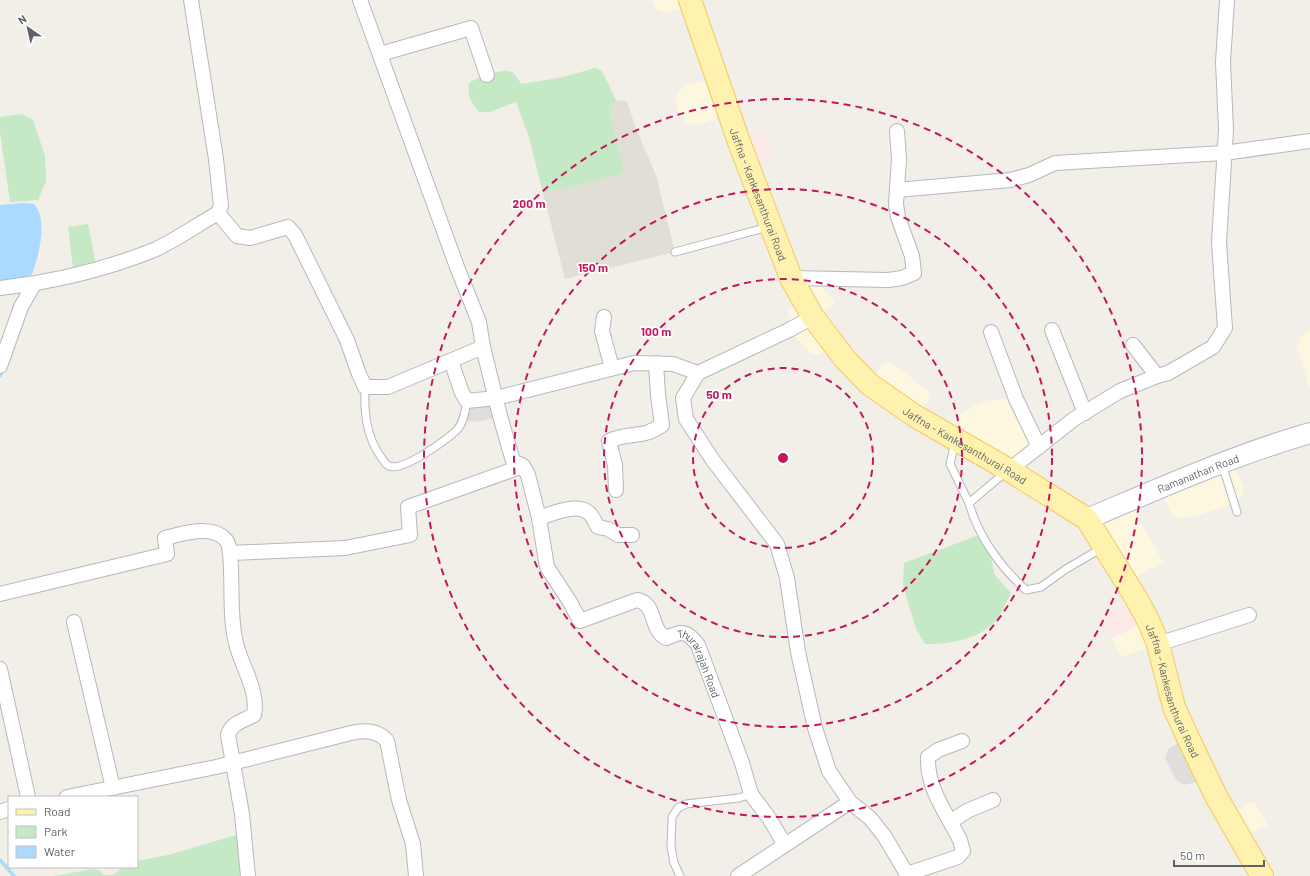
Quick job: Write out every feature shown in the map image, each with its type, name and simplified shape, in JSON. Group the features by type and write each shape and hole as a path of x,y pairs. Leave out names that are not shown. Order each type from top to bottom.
{"main road":[{"name":"Jaffna - Kankesanthurai Road","path":"690,0 770,226 791,278 814,317 845,359 869,384 916,416 1009,470 1087,519 1136,598 1158,644 1172,700 1188,738 1217,798 1262,876"},
{"name":"Ramanathan Road","path":"1087,519 1174,482 1310,433"}],"street":[{"path":"0,288 34,284 97,270 155,249 218,214 220,206 216,159 191,0"},
{"name":"Thurairajah Road","path":"360,0 454,259 479,322 483,347 500,416 514,460 523,466 528,475 539,518 547,567 570,602 580,621 637,600 644,601 648,606 655,627 660,635 666,638 680,632 690,635 698,646 742,763 751,794"},
{"path":"1009,470 1085,413 1120,391 1156,376 1168,373 1213,347 1225,328 1219,242 1226,120 1223,62 1227,0"},
{"path":"380,54 471,28 487,75"},
{"path":"791,278 888,280 902,278 914,273 912,256 898,217 897,190 899,159 897,131"},
{"path":"897,190 1010,180 1029,175 1055,163 1224,153 1310,141"},
{"path":"218,214 237,236 250,238 288,227 292,231 303,248 347,340 365,387 388,387 483,347"},
{"path":"0,366 21,307 34,284"},
{"path":"604,317 602,331 612,368"},
{"path":"814,317 698,373 683,398 686,419 712,459 777,544 787,578 798,652 815,728 829,771 850,802 870,818 885,837 907,875 958,857 963,850 960,840 934,794 927,767 928,758 938,750 962,741"},
{"path":"1052,330 1085,413"},
{"path":"991,332 1016,399 1039,447"},
{"path":"1133,345 1156,376"},
{"path":"451,361 462,393 467,402 496,398 634,363 673,364 698,373"},
{"path":"616,490 615,465 609,441 618,436 651,433 662,424 656,363"},
{"path":"230,553 345,548 410,535 408,506 523,466"},
{"path":"539,518 569,508 580,510 589,513 598,527 608,529 618,535 632,535"},
{"path":"0,594 167,554 165,538 180,534 203,531 218,533 227,540 230,553 236,643 247,673 255,708 254,715 234,724 228,735 242,814 248,876"},
{"path":"1158,644 1248,615"},
{"path":"74,622 113,788"},
{"path":"0,669 28,796"},
{"path":"72,796 233,762 362,731 382,735 387,741 399,800 413,844 416,876"},
{"path":"751,794 769,818 785,845"},
{"path":"952,825 953,820 967,811 993,800"},
{"path":"738,876 850,802"}],"lane":[{"path":"675,252 770,226"},
{"path":"365,387 364,409 371,439 385,464 390,467 396,467 430,451 457,429 463,420 467,402"},
{"path":"955,440 950,464 969,503 972,516 979,530 1008,574 1026,590 1041,587 1066,569 1105,546"},
{"path":"1222,464 1238,512"},
{"path":"969,503 1009,470"},
{"path":"680,876 674,863 671,847 672,817 678,808 686,804 739,798 751,794"}],"shaded area":[{"path":"651,0 690,0 692,4 677,10 663,12 656,9"},
{"path":"717,78 730,114 699,124 687,123 677,109 676,100 679,91 686,85"},
{"path":"616,100 627,101 636,129 656,175 675,252 565,279 543,193 624,174 611,115 611,107"},
{"path":"754,132 760,132 765,137 771,148 771,154 761,164 748,167 743,137"},
{"path":"791,278 816,280 831,297 834,303 831,308 814,316 825,351 819,355 810,353 789,330 789,312 801,296"},
{"path":"1310,329 1310,389 1297,347 1301,336"},
{"path":"888,362 911,377 929,392 929,400 915,416 869,384 882,366"},
{"path":"496,398 500,416 479,422 463,420 467,401"},
{"path":"1016,399 1039,447 1009,470 948,424 963,412 984,401"},
{"path":"1232,460 1244,487 1242,496 1226,506 1192,517 1176,518 1170,512 1161,488"},
{"path":"1129,501 1163,562 1127,582 1087,519"},
{"path":"1136,598 1148,620 1112,638 1101,617"},
{"path":"1148,620 1158,644 1121,657 1112,638"},
{"path":"1188,738 1207,775 1196,782 1184,785 1177,781 1165,759 1169,748"},
{"path":"1254,801 1267,825 1242,839 1228,816"}],"green space":[{"path":"595,68 602,71 616,100 611,107 611,115 624,174 543,193 529,137 516,102 490,112 479,112 470,98 469,83 488,74 504,71 513,73 521,84 559,78"},
{"path":"22,114 33,120 45,156 46,181 38,200 10,202 0,132 0,117"},
{"path":"88,224 97,270 74,276 68,227"},
{"path":"979,535 991,559 995,575 1011,593 996,620 990,627 982,632 963,640 925,644 916,629 903,585 904,563"},
{"path":"243,833 248,876 54,876 94,869 100,871 104,875 113,875 123,868 138,868 138,861 168,855"}],"water":[{"path":"22,203 34,204 38,211 41,220 41,240 39,251 30,279 0,286 0,205"}],"waterway":[{"path":"0,376 3,369"},
{"path":"0,860 14,876"}]}
